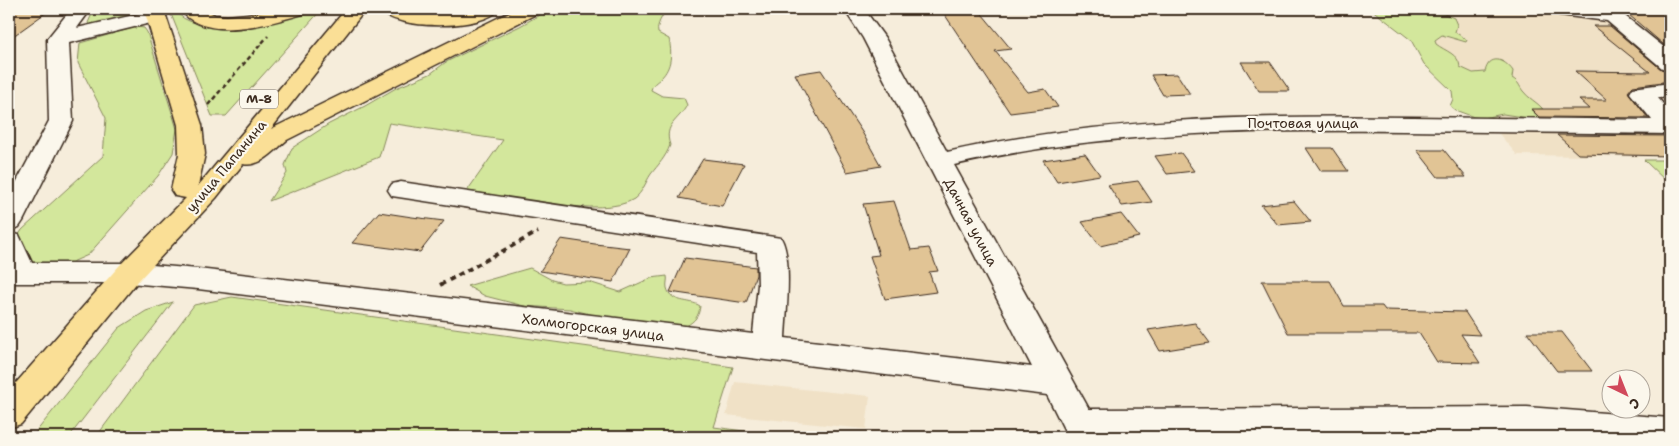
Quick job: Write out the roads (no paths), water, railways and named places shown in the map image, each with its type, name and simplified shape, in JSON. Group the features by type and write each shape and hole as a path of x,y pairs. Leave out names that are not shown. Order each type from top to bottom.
{"main road":[{"path":"190,9 197,16 218,22 248,20 294,11"},
{"name":"улица Папанина","path":"9,414 129,273 195,191 335,9"},
{"name":"улица Папанина","path":"195,191 356,9"},
{"path":"390,9 421,18 446,18 466,16 489,9"},
{"path":"156,12 190,125 195,191 278,135 532,9"}],"street":[{"path":"9,221 61,121 58,39 81,9"},
{"name":"Дачная улица","path":"854,9 874,38 1082,430"},
{"path":"1560,9 1613,16 1670,63"},
{"path":"58,39 156,12"},
{"path":"1670,90 1641,94 1670,127"},
{"name":"Почтовая улица","path":"939,160 981,150 1062,136 1179,126 1275,122 1670,127"},
{"path":"401,190 771,245 773,285 768,348"},
{"path":"9,242 16,273"},
{"name":"Холмогорская улица","path":"16,273 129,273 1057,383"},
{"path":"1082,430 1527,421 1670,432"}]}
